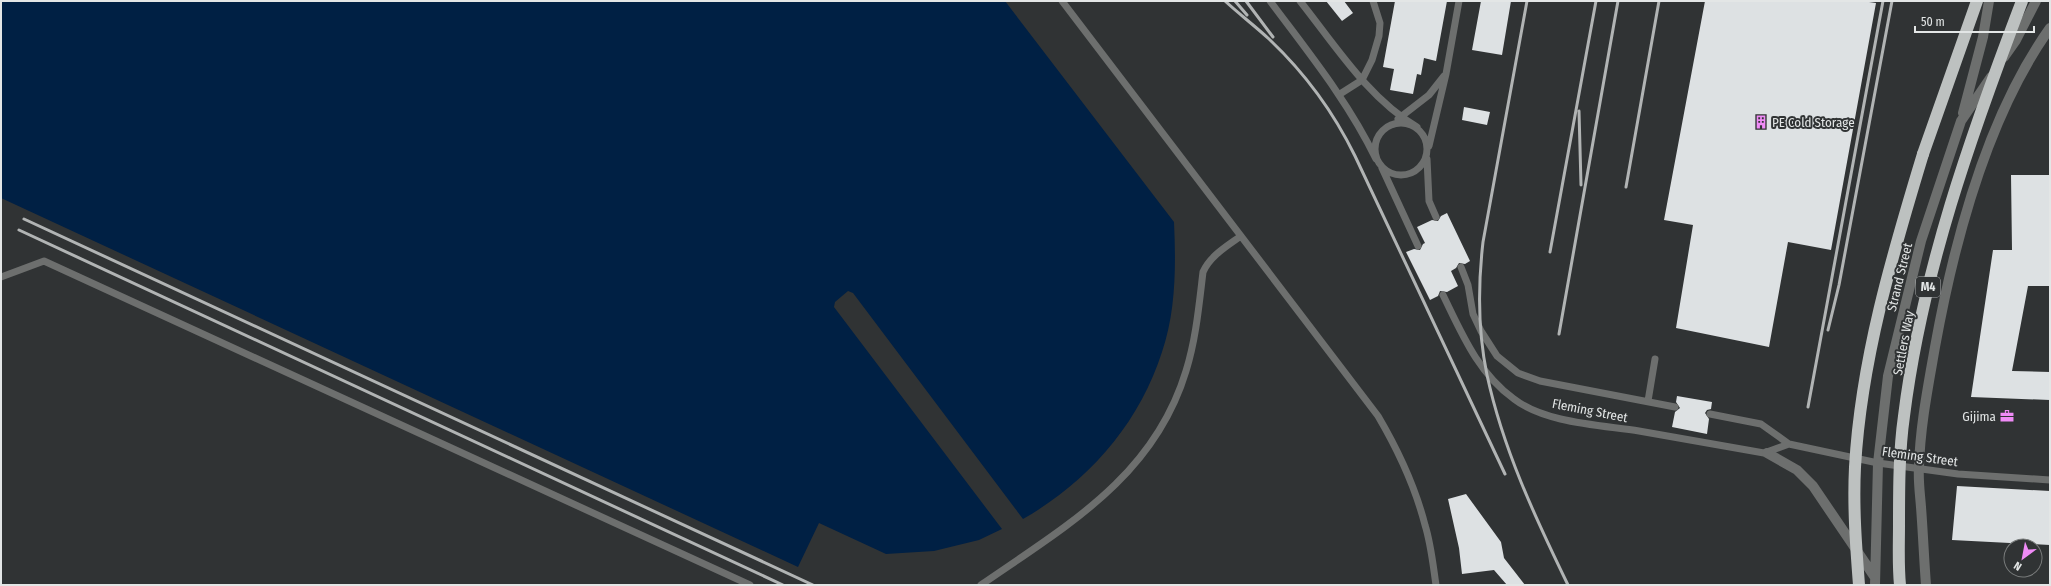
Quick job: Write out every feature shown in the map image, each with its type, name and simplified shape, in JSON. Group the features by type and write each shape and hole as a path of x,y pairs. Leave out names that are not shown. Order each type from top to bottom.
{"highway":[{"path":"1859,585 1854,516 1855,467 1861,404 1872,343 1892,256 1923,154 1977,1"},
{"name":"Settlers Way","path":"1900,585 1899,501 1904,417 1915,346 1932,272 1953,197 1988,91 2022,1"}],"street":[{"path":"1961,121 1983,37 1989,1"},
{"name":"Strand Street","path":"1874,581 1878,463 1888,376 1921,241 1961,121 2016,40 2036,1"},
{"path":"1926,585 1919,468 1931,370 1943,302 1979,175 1997,126 2019,78 2034,51 2050,28"},
{"path":"1766,453 1797,470 1813,486 1874,581"}],"lane":[{"path":"1062,1 1378,416 1393,442 1418,499 1426,526 1436,585"},
{"path":"1270,1 1340,94 1361,128 1381,166 1418,246"},
{"path":"1300,1 1362,80 1400,118 1416,127 1423,133 1428,149"},
{"path":"1340,94 1362,80 1369,69 1379,36 1380,23 1373,1"},
{"path":"1436,217 1429,201 1427,157 1446,74 1459,1"},
{"path":"1376,158 1375,143 1379,135 1385,128 1429,95 1446,74"},
{"path":"1385,128 1401,123 1416,127"},
{"path":"1381,166 1390,173 1399,176 1408,175 1417,171 1423,165 1427,157"},
{"path":"980,585 1071,523 1108,493 1134,466 1158,433 1174,402 1186,371 1195,332 1203,272 1206,265 1211,259 1241,236"},
{"path":"1,277 44,261 750,585"},
{"name":"Fleming Street","path":"1460,267 1468,285 1473,314 1497,356 1511,369 1524,376 1540,381 1675,407"},
{"name":"Fleming Street","path":"1443,296 1479,365 1500,388 1524,406 1568,420 1766,453"},
{"path":"1648,402 1655,359"},
{"name":"Fleming Street","path":"1710,414 1761,424 1789,444 1878,463 1958,474 2050,480"},
{"path":"1766,453 1789,444"}],"water":[{"path":"1,1 1005,1 1174,222 1174,288 1167,336 1152,378 1140,403 1125,427 1108,449 1069,487 1047,504 1023,519 853,293 848,291 835,302 834,307 1002,529 979,540 934,551 886,554 819,523 798,567 1,198"}],"building":[{"path":"1326,1 1344,1 1353,13 1342,21"},
{"path":"1395,1 1447,1 1436,61 1424,58 1421,75 1417,74 1413,94 1390,90 1394,69 1383,67"},
{"path":"1481,1 1511,1 1502,55 1472,50"},
{"path":"1705,1 1862,1 1876,3 1831,250 1788,242 1769,347 1676,328 1693,225 1664,220"},
{"path":"1464,107 1490,112 1487,125 1462,120"},
{"path":"2011,175 2050,175 2050,286 2028,286 2012,371 2050,372 2050,400 1971,397 1993,250 2012,250"},
{"path":"1447,213 1470,261 1465,264 1459,263 1456,268 1451,271 1458,286 1447,292 1440,291 1438,296 1430,300 1406,252 1414,249 1420,250 1425,243 1417,227 1432,220 1438,221 1441,216"},
{"path":"1677,396 1712,402 1711,409 1707,410 1705,413 1709,419 1707,434 1672,427 1675,412 1680,408 1676,402"},
{"path":"1957,486 2050,491 2050,545 2043,545 2043,538 2003,538 2003,543 1952,540"},
{"path":"1466,494 1501,542 1504,558 1525,585 1507,585 1494,570 1462,574 1459,548 1448,499"}],"railway":[{"path":"1225,1 1269,39 1294,65 1306,79 1338,124 1355,156 1505,474"},
{"path":"1235,1 1247,15"},
{"path":"1246,1 1273,37"},
{"path":"1527,1 1483,242 1480,275 1480,325 1487,375 1511,456 1532,508 1568,585"},
{"path":"1550,252 1596,1"},
{"path":"1559,334 1618,1"},
{"path":"1626,187 1659,1"},
{"path":"1808,407 1883,1"},
{"path":"1828,330 1839,285 1892,1"},
{"path":"1579,111 1581,185"},
{"path":"24,219 813,585"},
{"path":"19,230 783,585"}],"place":[{"name":"PE Cold Storage","path":"1761,122"},
{"name":"Gijima","path":"2007,416"}]}
